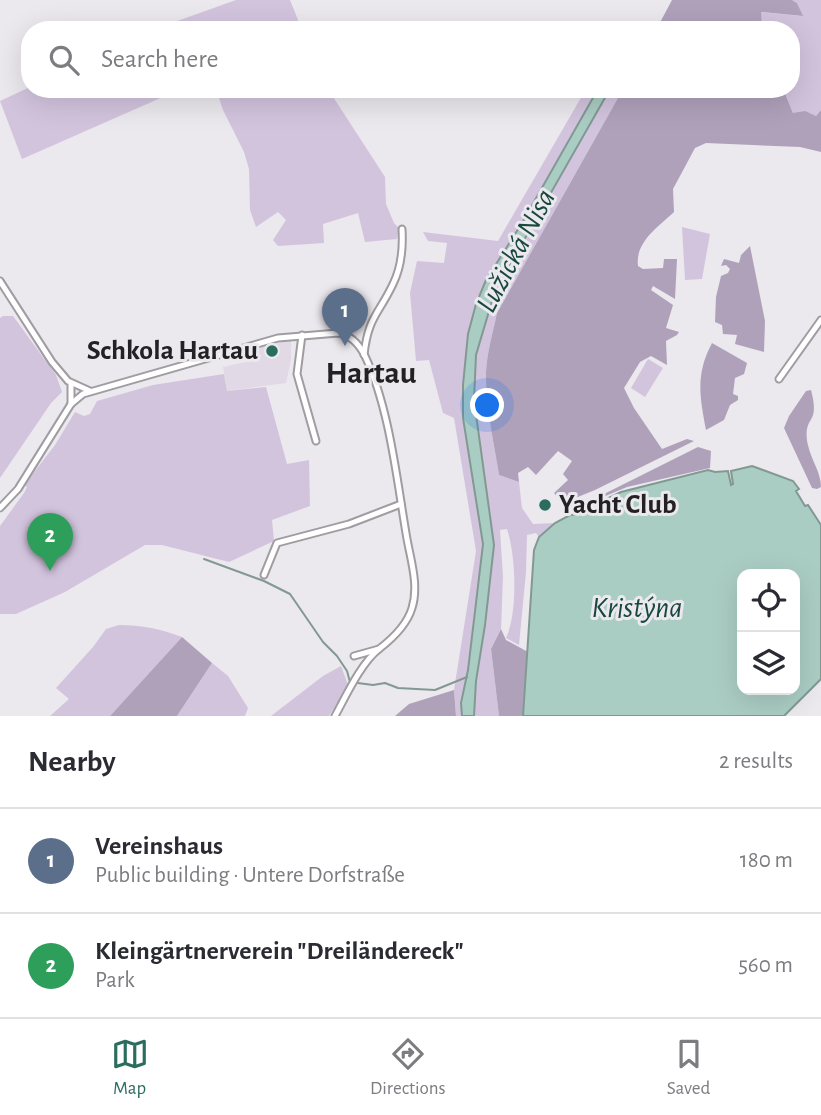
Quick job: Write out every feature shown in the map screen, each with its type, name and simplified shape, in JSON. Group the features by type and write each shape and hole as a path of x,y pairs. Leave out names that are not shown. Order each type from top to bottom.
{"street":[{"path":"364,355 371,320 394,284 400,260 402,229"},
{"path":"0,281 52,362 71,384 90,391"},
{"path":"779,379 821,320"},
{"path":"0,508 18,489 71,404 90,391 270,340 302,335 338,333 351,337 367,334"},
{"path":"302,335 297,374 316,441"},
{"path":"351,337 364,355 380,399 413,569 414,601 406,619 386,645 354,656"},
{"path":"71,384 71,404"},
{"path":"264,575 277,544 349,524 401,503"},
{"path":"335,716 353,683 379,649"}],"shaded area":[{"path":"236,0 290,0 298,21 177,21"},
{"path":"672,0 792,0 797,3 803,16 761,12 762,21 661,21"},
{"path":"792,0 821,0 821,110 816,116 793,113 787,98 800,98 800,21 761,21 760,12 802,16 797,3"},
{"path":"21,91 21,98 161,98 22,159 0,101"},
{"path":"219,98 334,98 385,177 386,204 399,228 397,239 365,242 358,213 323,224 324,243 278,246 273,240 286,220 278,212 256,227 250,210 249,169 244,152"},
{"path":"581,98 593,98 522,223 486,280 468,334 463,418 483,544 468,670 461,702 462,716 456,716 454,690 476,551 454,418 443,413 429,360 416,361 410,293 417,261 444,263 447,243 428,241 423,232 498,241"},
{"path":"605,98 618,98 497,313 490,342 486,385 499,475 519,482 522,508 533,524 555,523 539,537 536,533 527,535 519,645 506,638 514,599 514,568 507,529 500,530 503,577 501,629 491,649 499,716 474,716 476,681 485,625 492,528 474,400 476,355 495,291"},
{"path":"618,98 787,98 793,113 805,111 816,116 821,110 821,152 800,147 706,143 695,148 673,189 674,212 649,236 640,250 638,266 643,269 663,268 664,259 677,259 675,299 653,286 651,290 673,305 666,328 679,332 666,341 667,365 651,356 640,362 624,388 662,449 687,439 694,441 563,503 554,493 568,480 563,474 572,461 558,451 536,475 528,467 518,473 519,482 499,475 490,424 486,372 497,313"},
{"path":"682,227 710,234 702,279 685,280"},
{"path":"750,246 765,321 764,352 735,344 737,335 723,334 722,325 715,322 716,297 721,276 730,269 726,265 721,266 724,259 739,263 741,255"},
{"path":"13,316 56,375 62,392 51,403 0,478 0,318"},
{"path":"291,340 291,359 286,383 227,391 223,367 254,360 252,349"},
{"path":"712,343 747,363 744,374 735,378 733,394 738,396 738,400 730,405 724,420 706,430 700,386 703,365"},
{"path":"648,359 663,368 645,397 631,388"},
{"path":"224,374 227,391 266,387 287,464 309,460 310,506 272,520 274,541 229,562 162,545 145,545 65,592 16,614 0,614 0,526 24,493 27,487 24,485 55,445 75,412 84,416 90,414 97,401 153,385"},
{"path":"811,390 814,410 807,435 809,450 821,482 821,487 817,489 812,488 784,428 806,391"},
{"path":"698,447 711,451 710,468 627,487 596,500 596,498"},
{"path":"119,625 151,628 182,637 110,716 50,716 69,699 56,688 106,629"},
{"path":"501,629 506,640 528,652 523,716 499,716 491,649"},
{"path":"182,637 212,663 177,716 110,716"},
{"path":"212,663 228,676 248,708 245,716 177,716"},
{"path":"341,666 348,685 329,716 271,716 323,676"},
{"path":"454,690 456,716 395,716 409,704"}],"water":[{"name":"Lužická Nisa","path":"593,98 605,98 495,291 476,355 474,400 494,545 474,716 462,716 461,703 468,670 483,544 463,418 468,334 486,280 522,223"},
{"name":"Kristýna","path":"752,466 793,481 805,506 808,505 821,525 821,679 784,716 523,716 534,550 539,537 555,523 570,515 590,513 602,501 621,492 708,470 728,471 731,485 731,471"}],"waterway":[{"path":"204,559 264,581 290,594 323,642 337,656 347,671 350,682 373,685 385,683 398,688 435,690 467,677"}],"place":[{"name":"Vereinshaus","path":"345,346"},
{"name":"Schkola Hartau","path":"272,351"},
{"name":"Yacht Club","path":"545,505"},
{"name":"Kleingärtnerverein \"Dreiländereck\"","path":"50,571"}],"district":[{"name":"Hartau","path":"371,373"}]}
